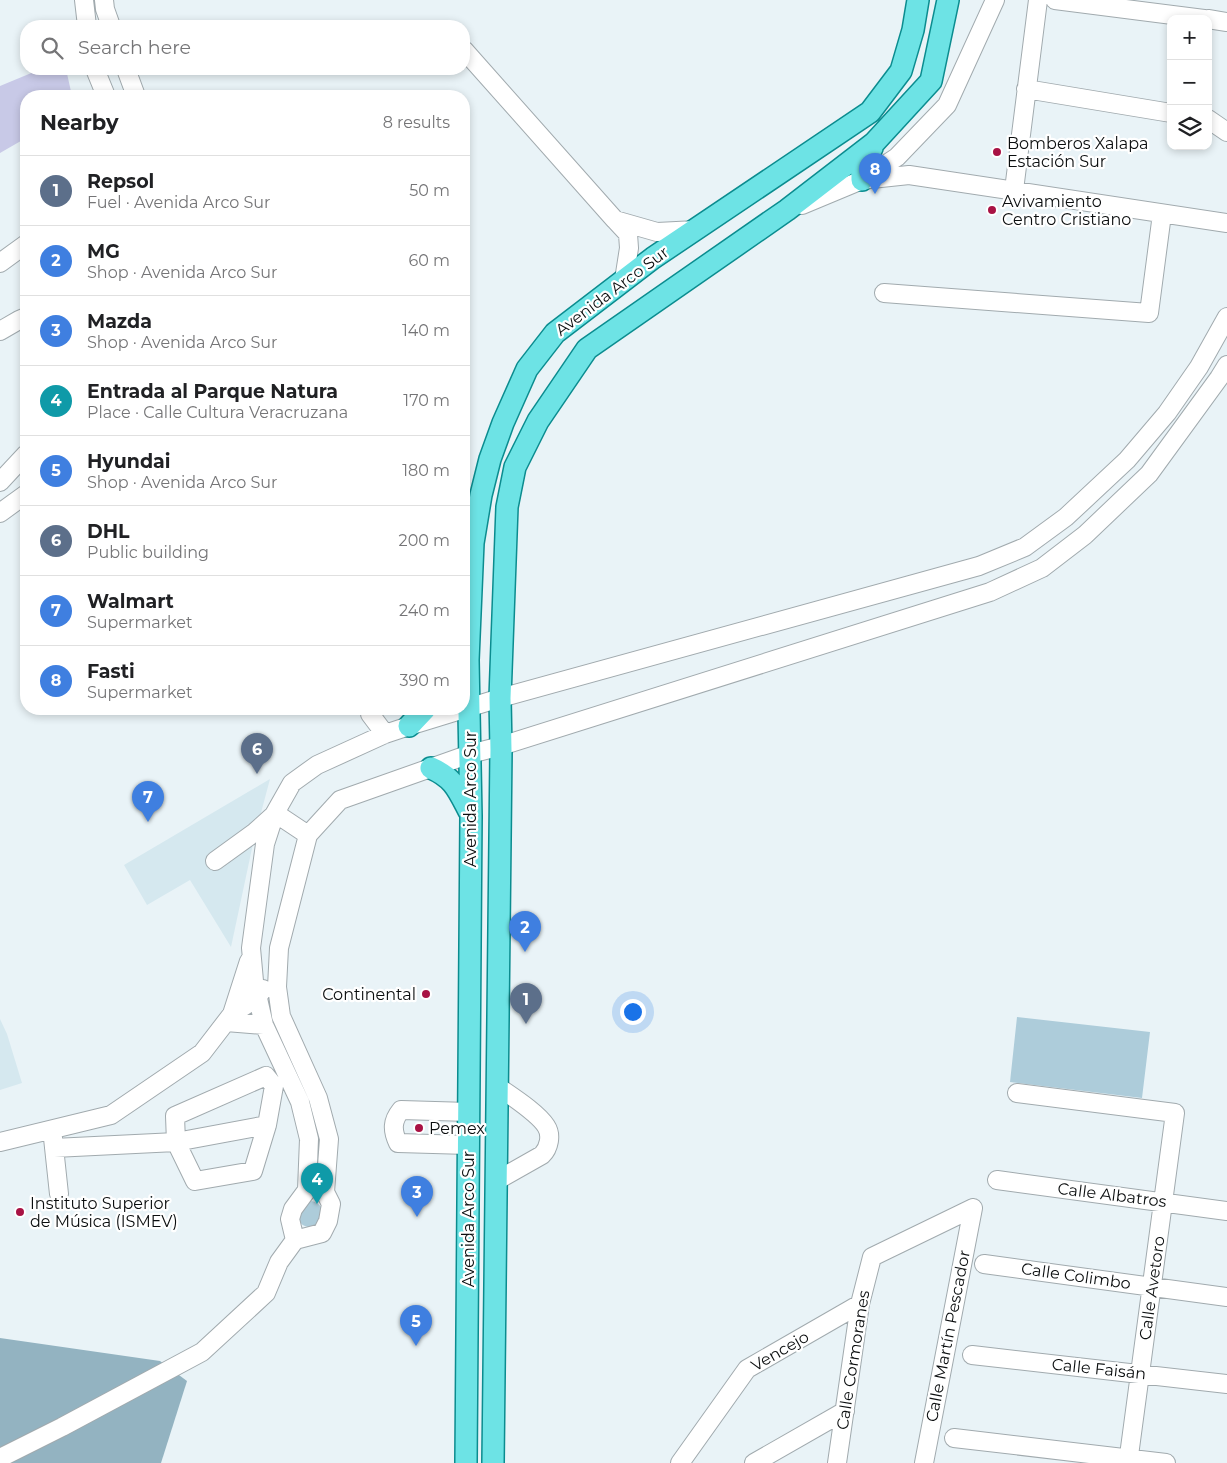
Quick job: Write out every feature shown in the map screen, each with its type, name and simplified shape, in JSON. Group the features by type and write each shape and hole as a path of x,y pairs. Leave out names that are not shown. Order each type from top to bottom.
{"main road":[{"name":"Avenida Arco Sur","path":"470,564 481,495 490,459 527,369 555,333 653,258 870,112 901,71 913,30 918,0"},
{"name":"Avenida Arco Sur","path":"492,1463 501,746 500,698 507,507 515,467 538,421 587,349 788,210 874,143 932,81 948,0"},
{"path":"862,180 862,165 874,143"},
{"path":"409,726 419,715"},
{"name":"Avenida Arco Sur","path":"466,1463 471,816 469,715"},
{"path":"431,768 444,774 455,785 471,816"}],"street":[{"path":"84,0 86,20"},
{"path":"104,0 109,20"},
{"path":"788,210 862,180 897,157 947,105 995,0"},
{"path":"1014,190 1038,0"},
{"path":"1055,0 1173,15"},
{"path":"1212,20 1227,22"},
{"path":"470,57 628,234 629,248 624,280"},
{"path":"97,75 104,90"},
{"path":"128,75 134,90"},
{"path":"1026,89 1167,112"},
{"path":"1212,122 1227,132"},
{"path":"862,180 909,175 1227,223"},
{"path":"884,293 1149,313 1162,214"},
{"path":"615,220 657,232 696,230"},
{"path":"0,263 20,248"},
{"path":"470,707 979,566 1025,547 1066,517 1127,460 1167,412 1199,367 1227,317"},
{"path":"0,332 20,319"},
{"path":"0,1458 202,1352 266,1293 279,1262 295,1240 322,1233 328,1221 331,1204 325,1192 329,1139 318,1098 281,1016 277,987 279,957 308,835 340,800 470,754 501,746 990,592 1042,568 1084,535 1149,474 1227,365"},
{"path":"0,482 20,460"},
{"path":"0,513 20,498"},
{"path":"371,715 385,734"},
{"path":"229,1018 251,952 265,844 276,813 292,783 317,765 385,734 444,715"},
{"path":"276,813 308,835"},
{"path":"215,861 255,832 276,813"},
{"path":"251,952 279,957"},
{"path":"251,952 257,998 264,1025 300,1102 309,1139 306,1190 293,1209 290,1219 295,1240"},
{"path":"0,1142 111,1115 202,1053 229,1018 257,998 279,957"},
{"path":"257,998 286,1027"},
{"path":"229,1018 264,1025"},
{"path":"266,1076 274,1086 267,1125 253,1171 195,1181 176,1142 175,1116 266,1076"},
{"path":"496,1181 542,1155 546,1151 549,1135 546,1126 530,1110 497,1086"},
{"name":"Calle Avetoro","path":"1017,1093 1176,1113 1129,1461"},
{"path":"468,1145 398,1143 393,1132 396,1117 402,1110 469,1112"},
{"path":"54,1148 176,1142 267,1125"},
{"path":"52,1130 59,1194"},
{"name":"Calle Albatros","path":"997,1180 1227,1210"},
{"path":"306,1190 325,1192"},
{"name":"Calle Cormoranes","path":"837,1463 860,1304 872,1257 973,1208"},
{"name":"Calle Martín Pescador","path":"924,1463 973,1208"},
{"name":"Calle Colimbo","path":"984,1264 1227,1297"},
{"name":"Vencejo","path":"680,1463 746,1369 860,1304"},
{"name":"Calle Faisán","path":"972,1355 1227,1384"},
{"path":"754,1463 845,1411"},
{"path":"954,1438 1129,1461 1166,1463"}],"shaded area":[{"path":"27,75 67,75 71,90 20,90 20,141 0,153 0,86"},
{"path":"270,779 254,839 231,947 190,880 147,905 124,865"},
{"path":"1017,1017 1150,1032 1142,1098 1010,1082"},
{"path":"0,1019 7,1034 22,1083 0,1090"},
{"path":"310,1201 320,1204 323,1214 320,1224 310,1227 300,1224 297,1214 300,1204"},
{"path":"0,1338 160,1361 187,1381 161,1463 0,1463"}],"place":[{"name":"Bomberos Xalapa Estación Sur","path":"997,152"},
{"name":"Fasti","path":"875,194"},
{"name":"Avivamiento Centro Cristiano","path":"992,210"},
{"name":"DHL","path":"257,774"},
{"name":"Walmart","path":"148,822"},
{"name":"MG","path":"525,952"},
{"name":"Continental","path":"426,994"},
{"name":"Repsol","path":"526,1024"},
{"name":"Pemex","path":"419,1128"},
{"name":"Entrada al Parque Natura","path":"317,1204"},
{"name":"Instituto Superior de Música (ISMEV)","path":"20,1212"},
{"name":"Mazda","path":"417,1217"},
{"name":"Hyundai","path":"416,1346"}]}
